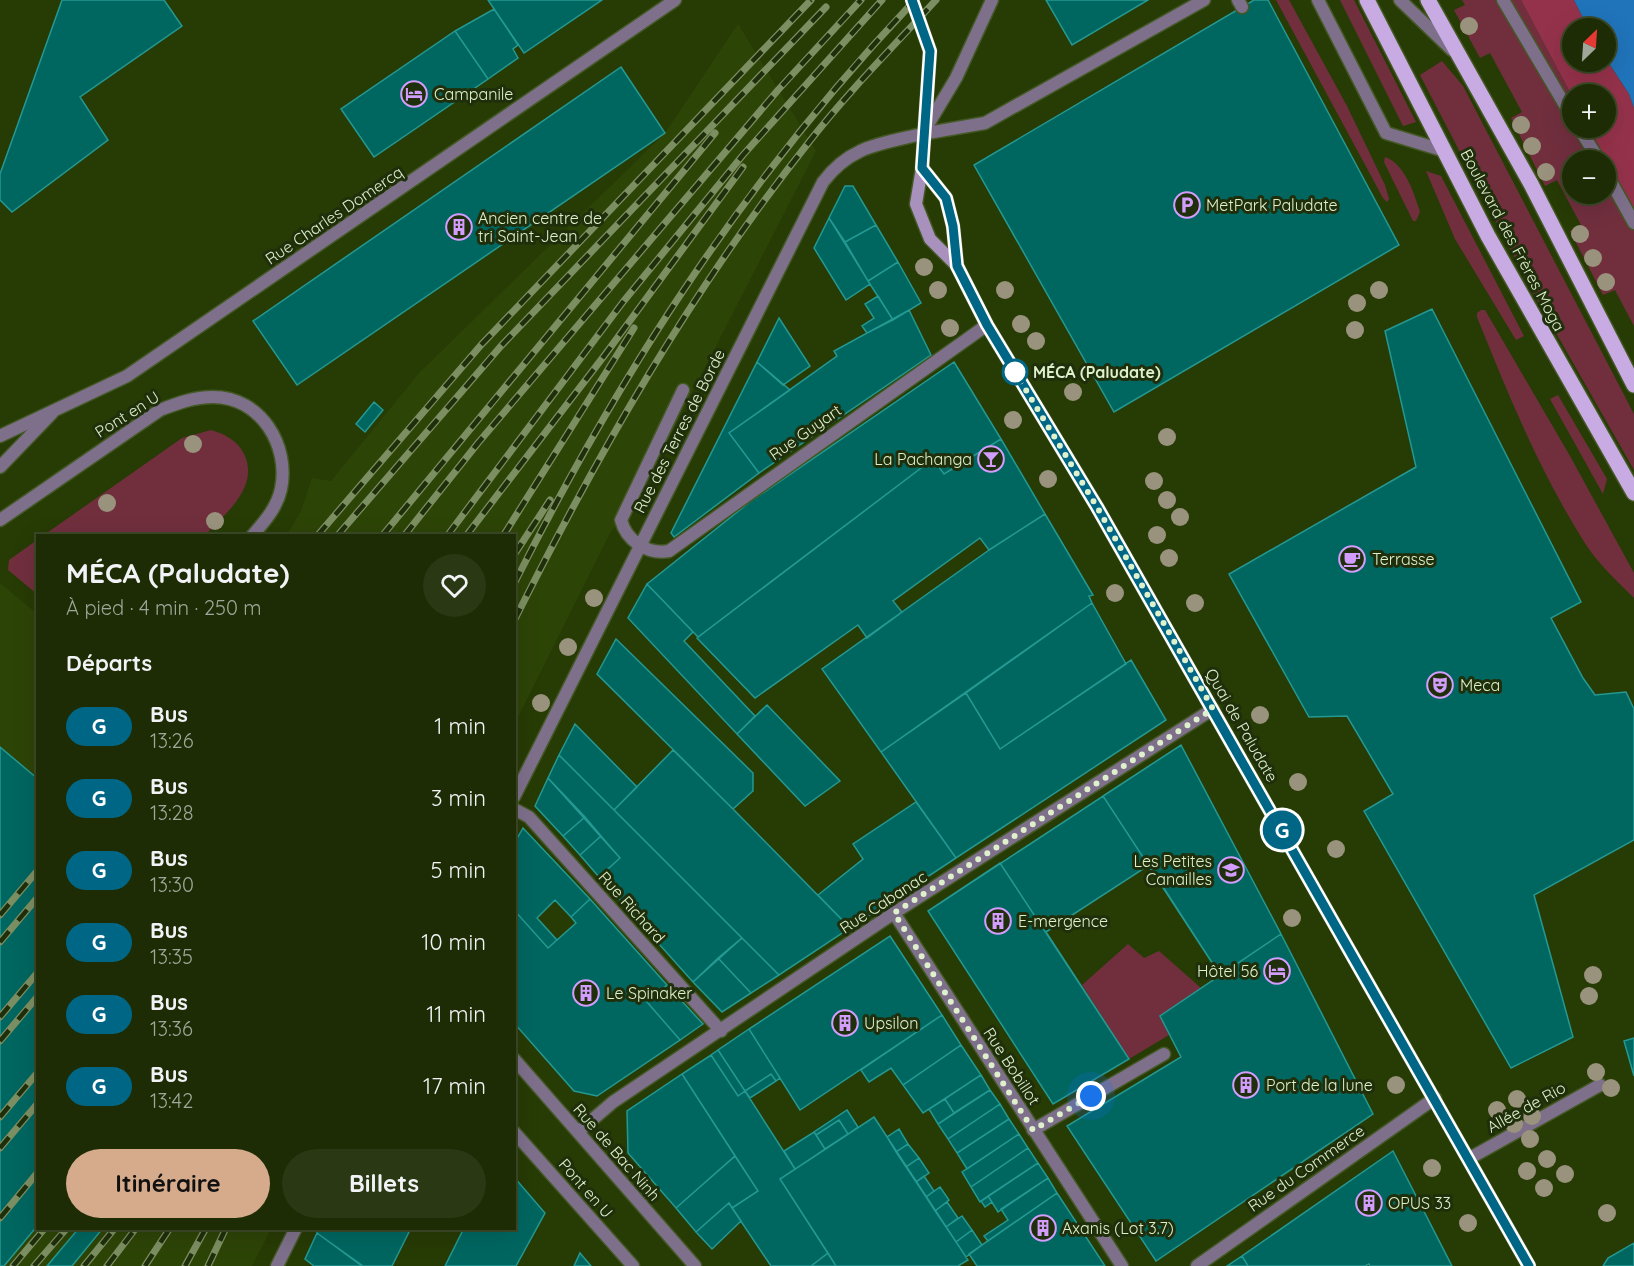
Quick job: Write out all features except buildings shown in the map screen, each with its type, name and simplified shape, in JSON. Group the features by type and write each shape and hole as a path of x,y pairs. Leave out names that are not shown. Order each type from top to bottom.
{"main road":[{"name":"Boulevard des Frères Moga","path":"1367,0 1537,326 1634,493"},
{"path":"1428,0 1531,184 1634,385"}],"street":[{"name":"Rue Charles Domercq","path":"0,436 127,376 675,0"},
{"name":"Quai de Paludate","path":"912,0 930,51 922,134 922,168 916,204 930,239 957,266 987,325 1097,507 1470,1158 1529,1266"},
{"path":"922,134 956,78 992,0"},
{"name":"Rue des Terres de Borde","path":"516,793 823,183 847,157 867,147 985,123 1204,0"},
{"path":"1318,0 1386,133 1445,151"},
{"path":"1400,0 1460,57"},
{"path":"1503,0 1562,100"},
{"name":"Quai de Paludate","path":"922,168 946,198 953,226 957,266"},
{"path":"1616,191 1634,223"},
{"name":"Rue Guyart","path":"640,545 654,551 669,551 987,325"},
{"path":"640,545 624,533 621,520 684,390"},
{"name":"Pont en U","path":"0,520 160,410 189,398 216,397 250,408 269,428 280,450 283,472 281,490 266,520 254,534"},
{"path":"0,467 52,413"},
{"name":"Rue Cabanac","path":"578,1132 614,1102 894,913 1213,709"},
{"name":"Rue Richard","path":"516,810 533,822 721,1031"},
{"name":"Rue Bobillot","path":"894,913 1122,1266"},
{"path":"1033,1130 1164,1054"},
{"name":"Rue de Bac Ninh","path":"516,1061 695,1266"},
{"name":"Allée de Rio","path":"1470,1158 1600,1085"},
{"name":"Rue du Commerce","path":"1197,1266 1435,1098"},
{"name":"Pont en U","path":"516,1134 633,1266"},
{"path":"277,1266 295,1230"}],"shaded area":[{"path":"1276,0 1289,0 1347,106 1385,185 1389,199 1387,202 1383,198"},
{"path":"1340,0 1354,0 1416,122 1403,126"},
{"path":"1462,0 1521,0 1566,84 1562,84 1562,138 1594,138 1601,150 1562,150 1562,189 1557,180 1545,186 1511,118 1522,112 1490,53 1480,58 1454,10 1465,5"},
{"path":"1521,0 1574,0 1583,18 1562,18 1562,72 1615,72 1629,94 1634,108 1634,211 1616,178 1616,150 1601,150 1594,138 1616,138 1616,84 1566,84"},
{"path":"738,24 816,151 632,510 611,531 516,721 516,534 287,534 301,511 312,478 331,481 420,372 665,133"},
{"path":"1442,61 1463,86 1634,414 1634,470 1530,287 1420,75"},
{"path":"1385,157 1398,166 1408,180 1420,212 1416,221 1413,221 1384,162"},
{"path":"1426,171 1441,176 1524,336 1516,340 1455,239"},
{"path":"1616,178 1634,211 1634,326 1615,290 1603,295 1570,231 1581,225 1570,204 1616,204"},
{"path":"1485,310 1570,456 1634,573 1634,598 1588,548 1552,486 1513,403 1477,317 1477,313"},
{"path":"1558,395 1607,479 1603,494 1550,399"},
{"path":"211,430 221,434 238,445 248,466 244,489 238,499 206,534 45,534 182,438"},
{"path":"36,541 36,593 8,570 9,560"},
{"path":"0,583 36,613 36,778 0,747"},
{"path":"36,810 36,1230 270,1230 252,1266 0,1266"},
{"path":"1128,944 1144,958 1159,951 1201,988 1160,1016 1169,1035 1129,1059 1082,985"}],"water":[{"path":"1574,0 1634,0 1634,108 1629,94 1615,72 1616,18 1583,18"}],"railway":[{"path":"319,534 481,345 811,0"},
{"path":"406,534 478,443 778,90 861,0"},
{"path":"449,534 623,302 743,155 882,0"},
{"path":"516,580 599,426 692,277 743,205 797,135 854,67 915,0"},
{"path":"516,617 613,434 725,255 824,123 936,0"},
{"path":"339,534 501,346 826,7"},
{"path":"384,534 715,133"},
{"path":"468,534 604,356 743,167"},
{"path":"504,534 634,328"},
{"path":"516,552 550,500"},
{"path":"0,915 36,872"},
{"path":"0,942 36,899"},
{"path":"0,1017 36,974"},
{"path":"0,1041 36,998"},
{"path":"0,1117 36,1074"},
{"path":"0,1148 36,1105"},
{"path":"0,1218 36,1174"},
{"path":"13,1266 43,1230"},
{"path":"34,1266 65,1230"},
{"path":"84,1266 113,1230"},
{"path":"107,1266 134,1230"},
{"path":"145,1266 169,1230"},
{"path":"185,1266 205,1230"},
{"path":"208,1266 225,1230"}],"bus line":[{"name":"G","path":"912,0 930,51 922,134 922,168 946,198 953,226 957,266 987,325 1097,507 1222,723 1529,1266"}],"place":[{"name":"Campanile","path":"414,94"},
{"name":"MetPark Paludate","path":"1187,205"},
{"name":"Ancien centre de tri Saint-Jean","path":"459,227"},
{"name":"MÉCA (Paludate)","path":"1015,372"},
{"name":"La Pachanga","path":"991,459"},
{"name":"Terrasse","path":"1352,559"},
{"name":"Meca","path":"1440,685"},
{"name":"Les Petites Canailles","path":"1231,870"},
{"name":"E-mergence","path":"998,921"},
{"name":"Hôtel 56","path":"1277,971"},
{"name":"Le Spinaker","path":"586,993"},
{"name":"Upsilon","path":"845,1023"},
{"name":"Port de la lune","path":"1246,1085"},
{"name":"OPUS 33","path":"1369,1203"},
{"name":"Axanis (Lot 3.7)","path":"1043,1228"}],"route":[{"path":"1015,372 1097,507 1213,709 894,913 1033,1130 1091,1096"}]}
